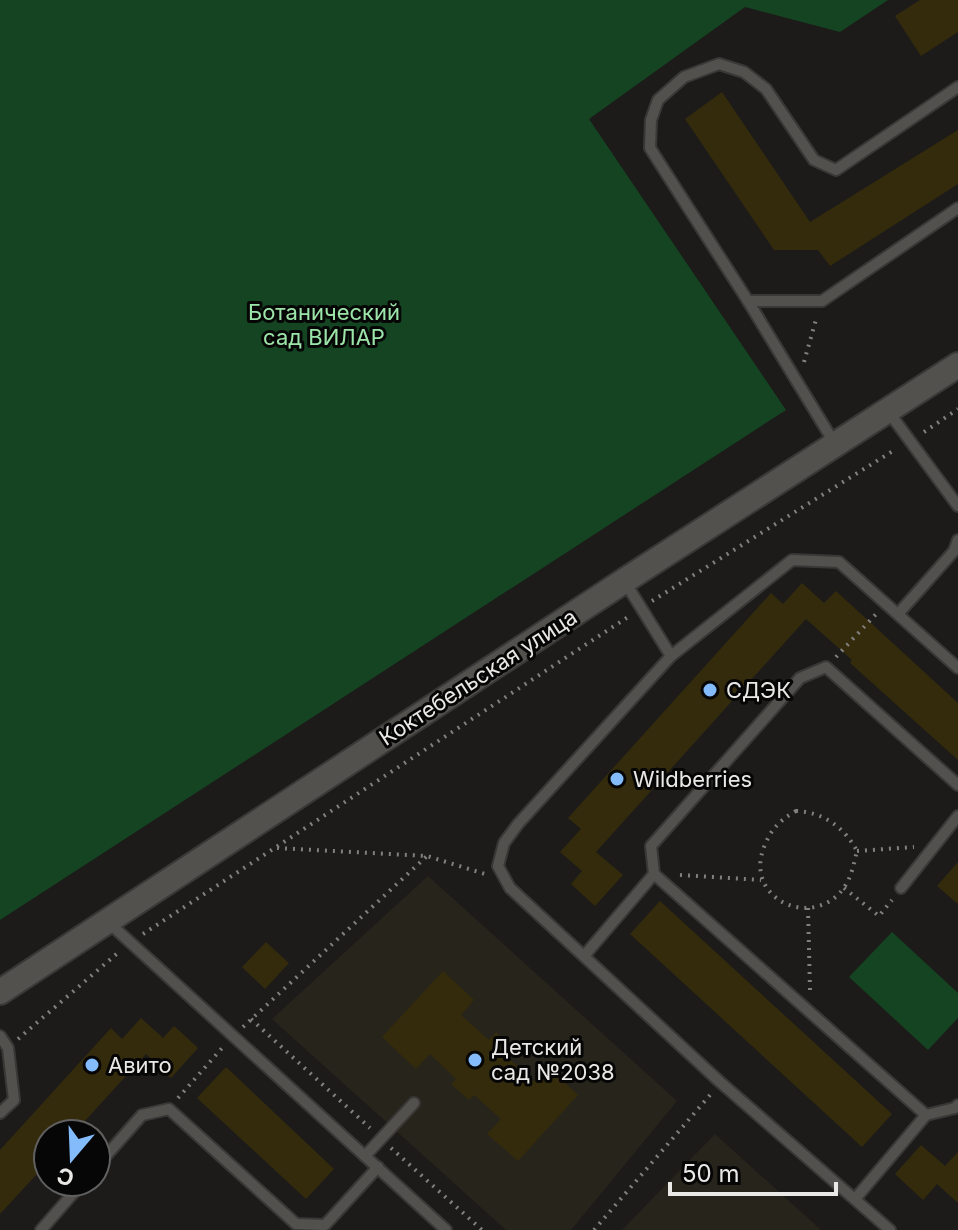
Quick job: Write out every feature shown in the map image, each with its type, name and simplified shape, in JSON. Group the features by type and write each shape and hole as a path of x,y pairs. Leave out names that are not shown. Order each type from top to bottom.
{"street":[{"name":"Коктебельская улица","path":"0,992 958,365"}],"lane":[{"path":"835,444 650,148 651,120 658,100 684,77 719,64 744,72 766,89 814,160 836,170 958,87"},
{"path":"748,301 822,301 958,208"},
{"path":"888,410 958,506"},
{"path":"898,614 954,551 958,540"},
{"path":"890,1230 720,1082 510,888 498,866 504,843 518,824 671,656 792,560 839,562 958,668"},
{"path":"624,581 671,656"},
{"path":"926,1115 654,874 651,846 800,678 826,667 958,785"},
{"path":"901,888 958,816"},
{"path":"584,956 654,874"},
{"path":"108,922 446,1230"},
{"path":"0,1036 8,1048 14,1100 0,1113"},
{"path":"365,1156 414,1103"},
{"path":"855,1199 926,1115 958,1105"},
{"path":"112,1149 142,1115 169,1109 296,1224 325,1225 378,1167"},
{"path":"41,1230 69,1198"}],"path":[{"path":"798,383 822,301"},
{"path":"8,1048 130,942 641,608 958,409"},
{"path":"826,667 886,604"},
{"path":"796,811 811,811 837,825 850,837 857,851 844,888 828,902 808,908 792,907 774,898 761,880 759,859 768,838 780,820 796,811"},
{"path":"857,851 935,845"},
{"path":"275,848 427,856 506,880"},
{"path":"169,1109 233,1036 427,856"},
{"path":"654,874 761,880"},
{"path":"844,888 879,916 901,888"},
{"path":"808,908 811,1013"},
{"path":"251,1019 482,1230"},
{"path":"594,1230 720,1082"}],"shaded area":[{"name":"Детский сад №2038","path":"428,876 677,1101 571,1230 506,1230 272,1019"},
{"path":"715,1134 821,1230 622,1230"}],"green space":[{"name":"Ботанический сад ВИЛАР","path":"0,0 888,0 840,32 745,7 589,119 786,410 0,920"},
{"path":"892,932 958,993 958,1018 928,1050 849,977"}],"building":[{"path":"920,0 958,0 958,32 921,56 895,16"},
{"path":"722,92 810,222 958,130 958,184 830,266 818,250 774,250 685,119"},
{"path":"802,583 824,603 836,591 958,703 958,760 806,619 596,852 623,875 595,906 571,884 582,871 560,852 581,829 568,818 771,593 783,604"},
{"path":"958,862 958,904 937,886"},
{"path":"660,901 892,1114 862,1147 630,934"},
{"path":"266,942 289,963 265,989 242,967"},
{"path":"443,971 474,1000 461,1015 489,1040 496,1032 515,1051 508,1058 534,1081 548,1067 578,1095 518,1161 487,1134 501,1119 474,1095 469,1100 451,1084 456,1079 430,1054 416,1069 382,1037"},
{"path":"141,1018 163,1038 174,1026 198,1048 171,1078 146,1054 88,1118 32,1118 32,1179 0,1214 0,1150 111,1028 122,1039"},
{"path":"226,1067 334,1169 306,1199 197,1098"},
{"path":"921,1145 945,1166 958,1152 958,1203 937,1184 923,1200 895,1174"}],"place":[{"name":"СДЭК","path":"710,690"},
{"name":"Wildberries","path":"617,779"},
{"name":"Детский сад №2038","path":"475,1060"},
{"name":"Авито","path":"92,1065"}]}
